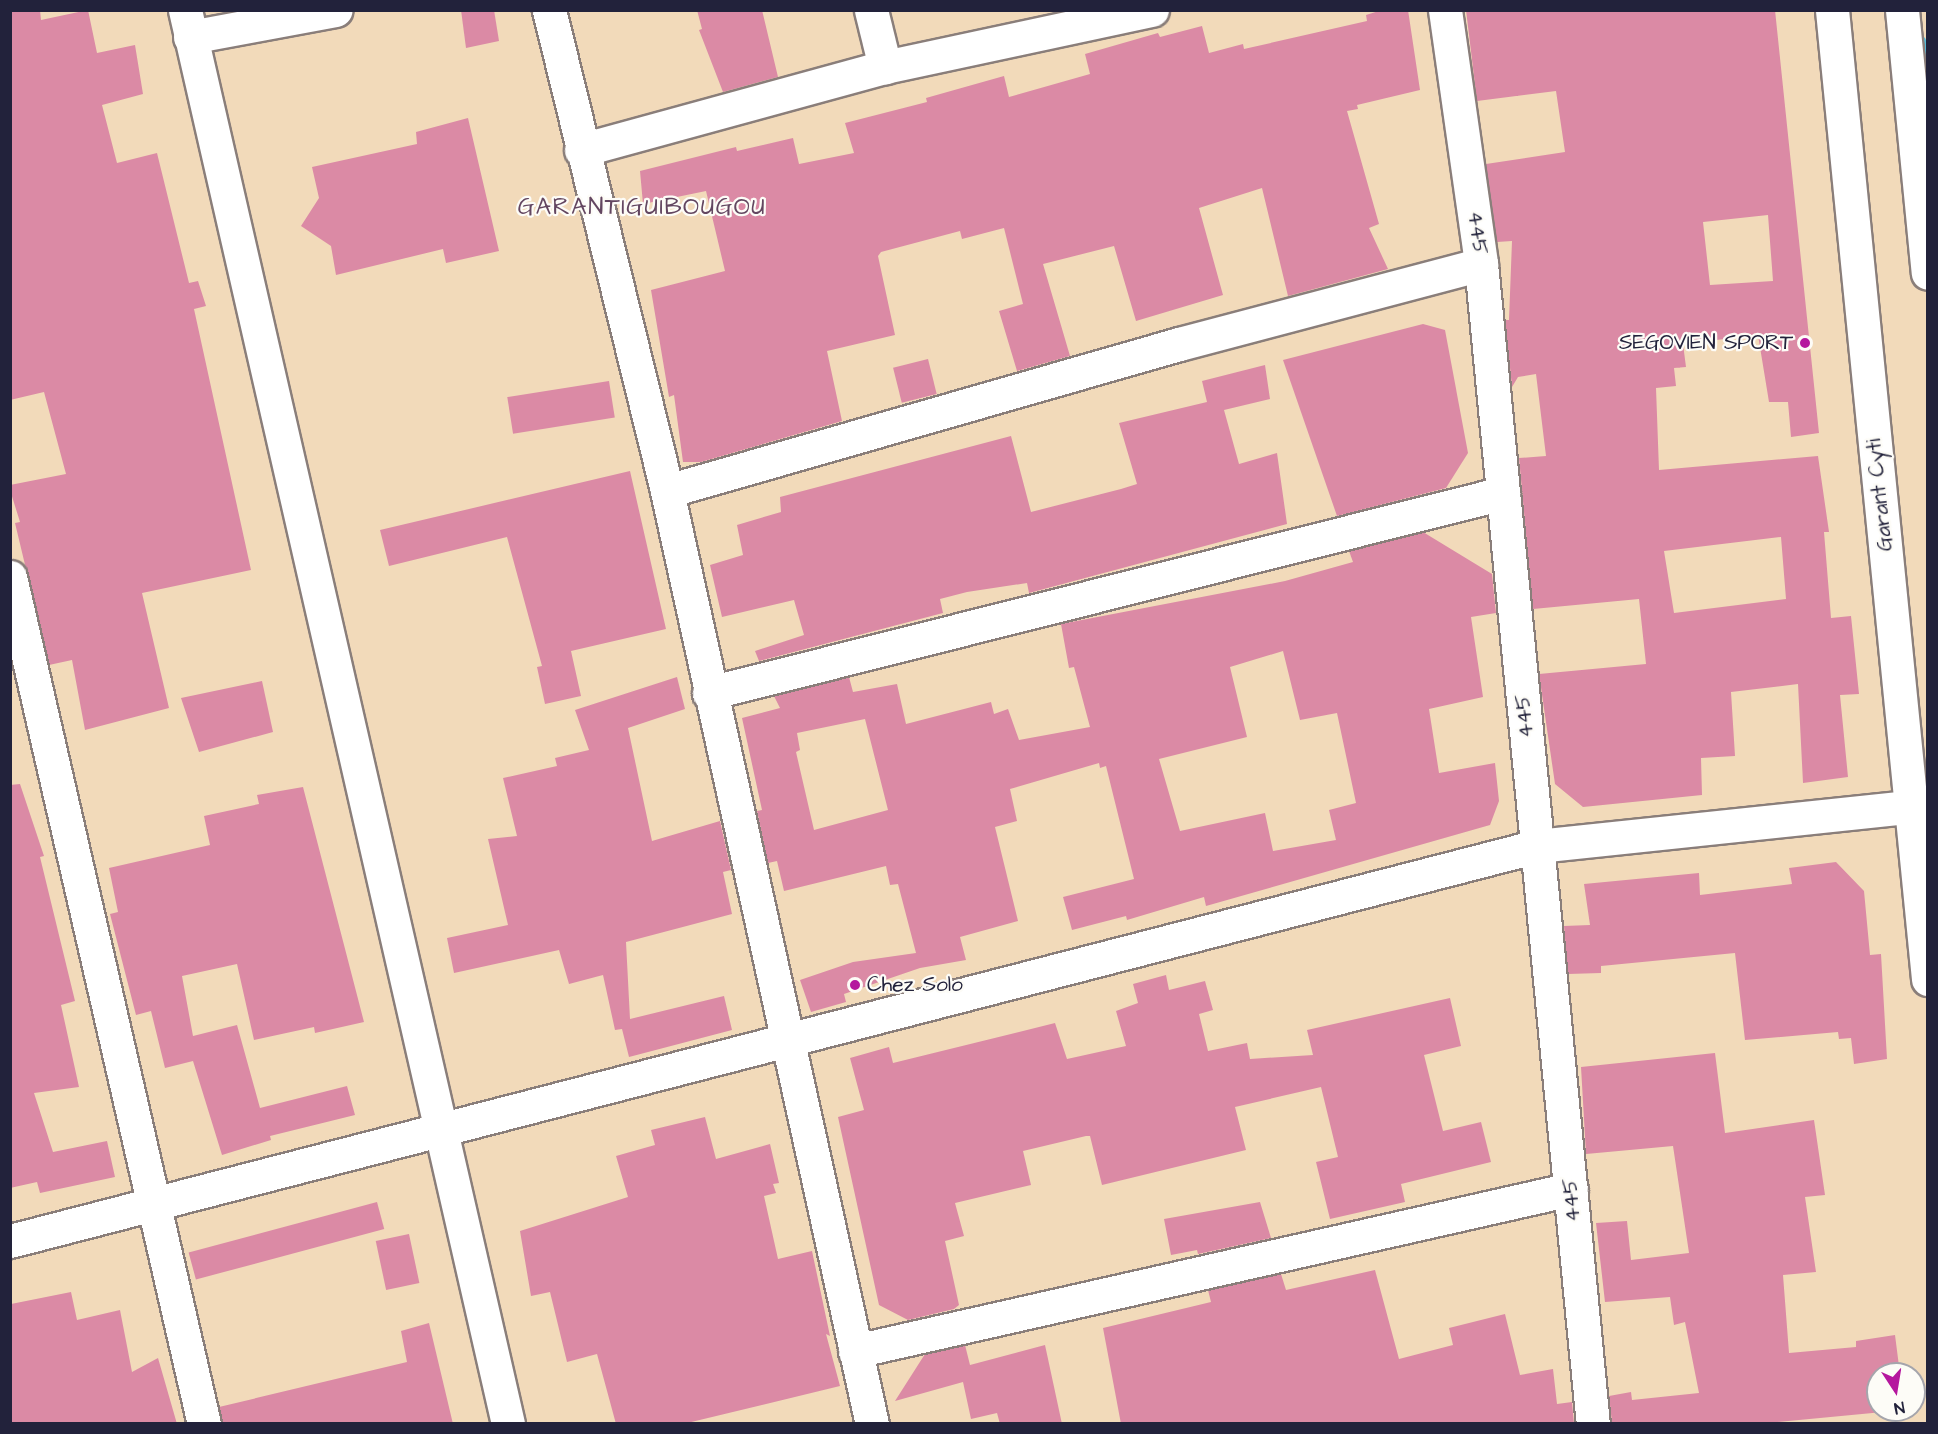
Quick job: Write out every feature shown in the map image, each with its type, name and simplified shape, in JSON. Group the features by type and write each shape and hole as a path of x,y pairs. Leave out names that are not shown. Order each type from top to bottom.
{"street":[{"path":"336,10 188,24 508,1424"},
{"path":"549,10 581,150 667,490 785,1041 872,1424"},
{"path":"871,10 885,68"},
{"path":"581,150 885,68 1152,10"},
{"name":"445","path":"1445,10 1481,264 1593,1424"},
{"name":"Garant Cyti","path":"1832,10 1919,806 1928,979"},
{"path":"1902,10 1928,273"},
{"path":"667,490 1179,344 1481,264"},
{"path":"709,693 1503,492"},
{"path":"10,577 14,610 204,1424"},
{"path":"10,1241 1537,846 1919,806"},
{"path":"855,1351 1570,1189"}],"building":[{"path":"10,10 40,10 41,20 88,10 97,53 135,45 143,94 102,105 117,163 157,153 189,283 198,281 206,306 194,309 251,570 142,593 169,708 85,730 72,660 49,665 15,523 20,522 10,490 10,485 66,474 44,392 10,400"},
{"path":"461,10 494,10 499,41 466,48"},
{"path":"697,10 762,10 778,77 723,92 699,30 702,29"},
{"path":"1382,10 1408,10 1420,90 1357,105 1358,109 1347,111 1379,224 1369,228 1388,269 1288,296 1262,188 1199,208 1223,295 1136,321 1114,246 1043,264 1070,356 1017,371 999,311 1023,304 1004,228 962,239 960,231 881,252 878,256 895,335 827,351 842,421 701,462 683,462 674,395 669,397 651,290 725,271 706,191 643,204 640,171 736,147 737,151 793,138 799,164 854,153 845,123 927,102 926,98 1004,76 1009,97 1090,74 1085,54 1158,33 1160,37 1202,26 1209,53 1243,44 1244,49 1367,21 1366,15"},
{"path":"1466,10 1775,10 1819,433 1791,437 1788,402 1769,402 1758,335 1683,344 1686,367 1674,368 1676,386 1656,388 1659,470 1818,456 1829,532 1824,532 1831,618 1851,616 1859,694 1840,695 1848,777 1803,783 1798,684 1731,692 1735,756 1701,758 1702,795 1583,807 1555,784 1539,674 1646,664 1639,599 1533,609 1519,458 1546,456 1536,374 1518,377 1512,387 1505,320 1509,320 1512,241 1497,242 1486,164 1565,152 1556,91 1477,101","holes":["1768,215 1773,281 1710,285 1703,222","1781,537 1786,599 1674,613 1664,551"]},
{"path":"468,118 499,251 446,263 443,249 336,275 331,246 301,226 319,198 312,167 417,144 416,132"},
{"path":"1423,324 1445,330 1468,453 1446,488 1337,516 1283,360"},
{"path":"928,359 937,394 902,403 893,368"},
{"path":"1265,365 1270,399 1224,410 1239,464 1277,453 1287,524 1029,593 1027,583 967,592 940,599 943,613 759,661 755,651 804,635 794,600 722,617 710,565 743,555 737,525 781,512 780,497 1011,436 1031,512 1121,489 1137,484 1119,423 1207,402 1202,381"},
{"path":"609,381 615,418 513,434 507,397"},
{"path":"630,471 666,629 571,651 581,696 545,704 537,667 542,666 507,537 389,566 380,530"},
{"path":"1423,532 1492,574 1496,613 1471,617 1483,697 1429,709 1439,773 1495,763 1499,801 1490,825 1206,906 1204,897 1127,920 1126,916 1072,930 1063,897 1134,879 1106,766 1100,768 1099,763 1010,789 1017,821 995,827 1018,921 960,937 966,960 920,968 844,994 846,1002 811,1012 800,980 853,962 916,953 898,884 890,885 886,866 784,891 777,861 768,863 757,811 762,810 742,718 780,708 774,696 849,677 853,692 897,684 906,724 991,702 994,714 1008,709 1019,740 1090,727 1074,667 1069,668 1061,624 1285,581 1353,562 1349,551","holes":["1283,651 1300,720 1337,713 1356,803 1329,810 1336,840 1273,851 1265,813 1180,831 1159,759 1247,737 1230,667","865,719 888,810 814,830 796,752 800,750 797,733"]},
{"path":"677,677 685,709 628,728 652,841 720,821 731,870 723,872 732,914 626,942 630,1019 724,996 732,1030 629,1057 622,1029 615,1030 603,975 569,984 559,950 454,973 447,938 508,925 488,839 517,836 503,778 557,766 555,758 589,750 575,710"},
{"path":"262,681 273,732 199,752 181,698"},
{"path":"20,784 44,856 40,857 75,1001 61,1005 79,1087 34,1093 53,1152 107,1141 115,1177 40,1193 37,1182 10,1188 10,785"},
{"path":"303,787 364,1022 315,1033 314,1027 254,1040 237,964 182,976 193,1036 237,1025 260,1108 347,1086 355,1115 270,1136 271,1140 222,1155 193,1061 165,1068 151,1011 136,1015 110,914 118,912 109,868 210,845 204,816 259,804 257,795"},
{"path":"1836,862 1864,891 1870,955 1881,954 1887,1059 1854,1064 1851,1038 1839,1039 1838,1032 1745,1040 1735,953 1601,966 1601,973 1568,974 1564,926 1590,925 1584,884 1699,873 1700,895 1792,884 1789,868"},
{"path":"1166,975 1169,990 1205,981 1213,1010 1199,1014 1208,1051 1247,1043 1250,1059 1313,1055 1307,1030 1450,998 1461,1046 1424,1055 1443,1131 1481,1122 1491,1162 1401,1184 1405,1202 1330,1219 1316,1162 1338,1157 1321,1087 1235,1107 1246,1150 1102,1185 1090,1136 1086,1136 1023,1151 1031,1185 955,1203 964,1236 945,1241 959,1305 954,1309 908,1320 879,1305 838,1117 864,1110 850,1058 889,1047 893,1063 1055,1023 1067,1059 1126,1046 1116,1011 1138,1003 1133,984"},
{"path":"1715,1053 1725,1133 1814,1120 1825,1195 1805,1197 1816,1272 1783,1275 1789,1353 1856,1347 1856,1341 1895,1335 1898,1362 1866,1362 1866,1414 1756,1424 1612,1423 1609,1396 1631,1392 1632,1400 1699,1393 1685,1322 1674,1325 1670,1297 1605,1302 1596,1223 1627,1221 1631,1260 1689,1253 1673,1146 1586,1154 1581,1067"},
{"path":"705,1117 716,1159 770,1144 779,1183 773,1184 776,1193 764,1196 778,1259 812,1251 830,1336 826,1334 840,1386 683,1424 616,1424 597,1354 567,1362 550,1292 531,1296 520,1231 628,1197 616,1156 655,1145 651,1130"},
{"path":"377,1202 384,1229 196,1280 189,1252"},
{"path":"1260,1202 1271,1238 1198,1254 1197,1250 1171,1255 1164,1219"},
{"path":"409,1234 419,1283 386,1290 376,1241"},
{"path":"1375,1270 1399,1359 1453,1345 1449,1328 1505,1314 1520,1375 1553,1369 1557,1404 1572,1402 1574,1424 1121,1424 1103,1328 1211,1302 1208,1290 1281,1274 1286,1290"},
{"path":"71,1292 77,1320 120,1310 132,1372 158,1358 177,1424 10,1424 11,1304"},
{"path":"429,1323 453,1424 222,1424 219,1407 407,1362 401,1331"},
{"path":"965,1345 970,1365 1045,1345 1062,1424 1000,1424 997,1413 971,1419 963,1382 895,1401 925,1354"}],"waterway":[{"path":"1921,41 1928,91"}],"place":[{"name":"SEGOVIEN SPORT","path":"1805,343"},
{"name":"Chez Solo","path":"855,985"}],"district":[{"name":"GARANTIGUIBOUGOU","path":"642,208"}]}
